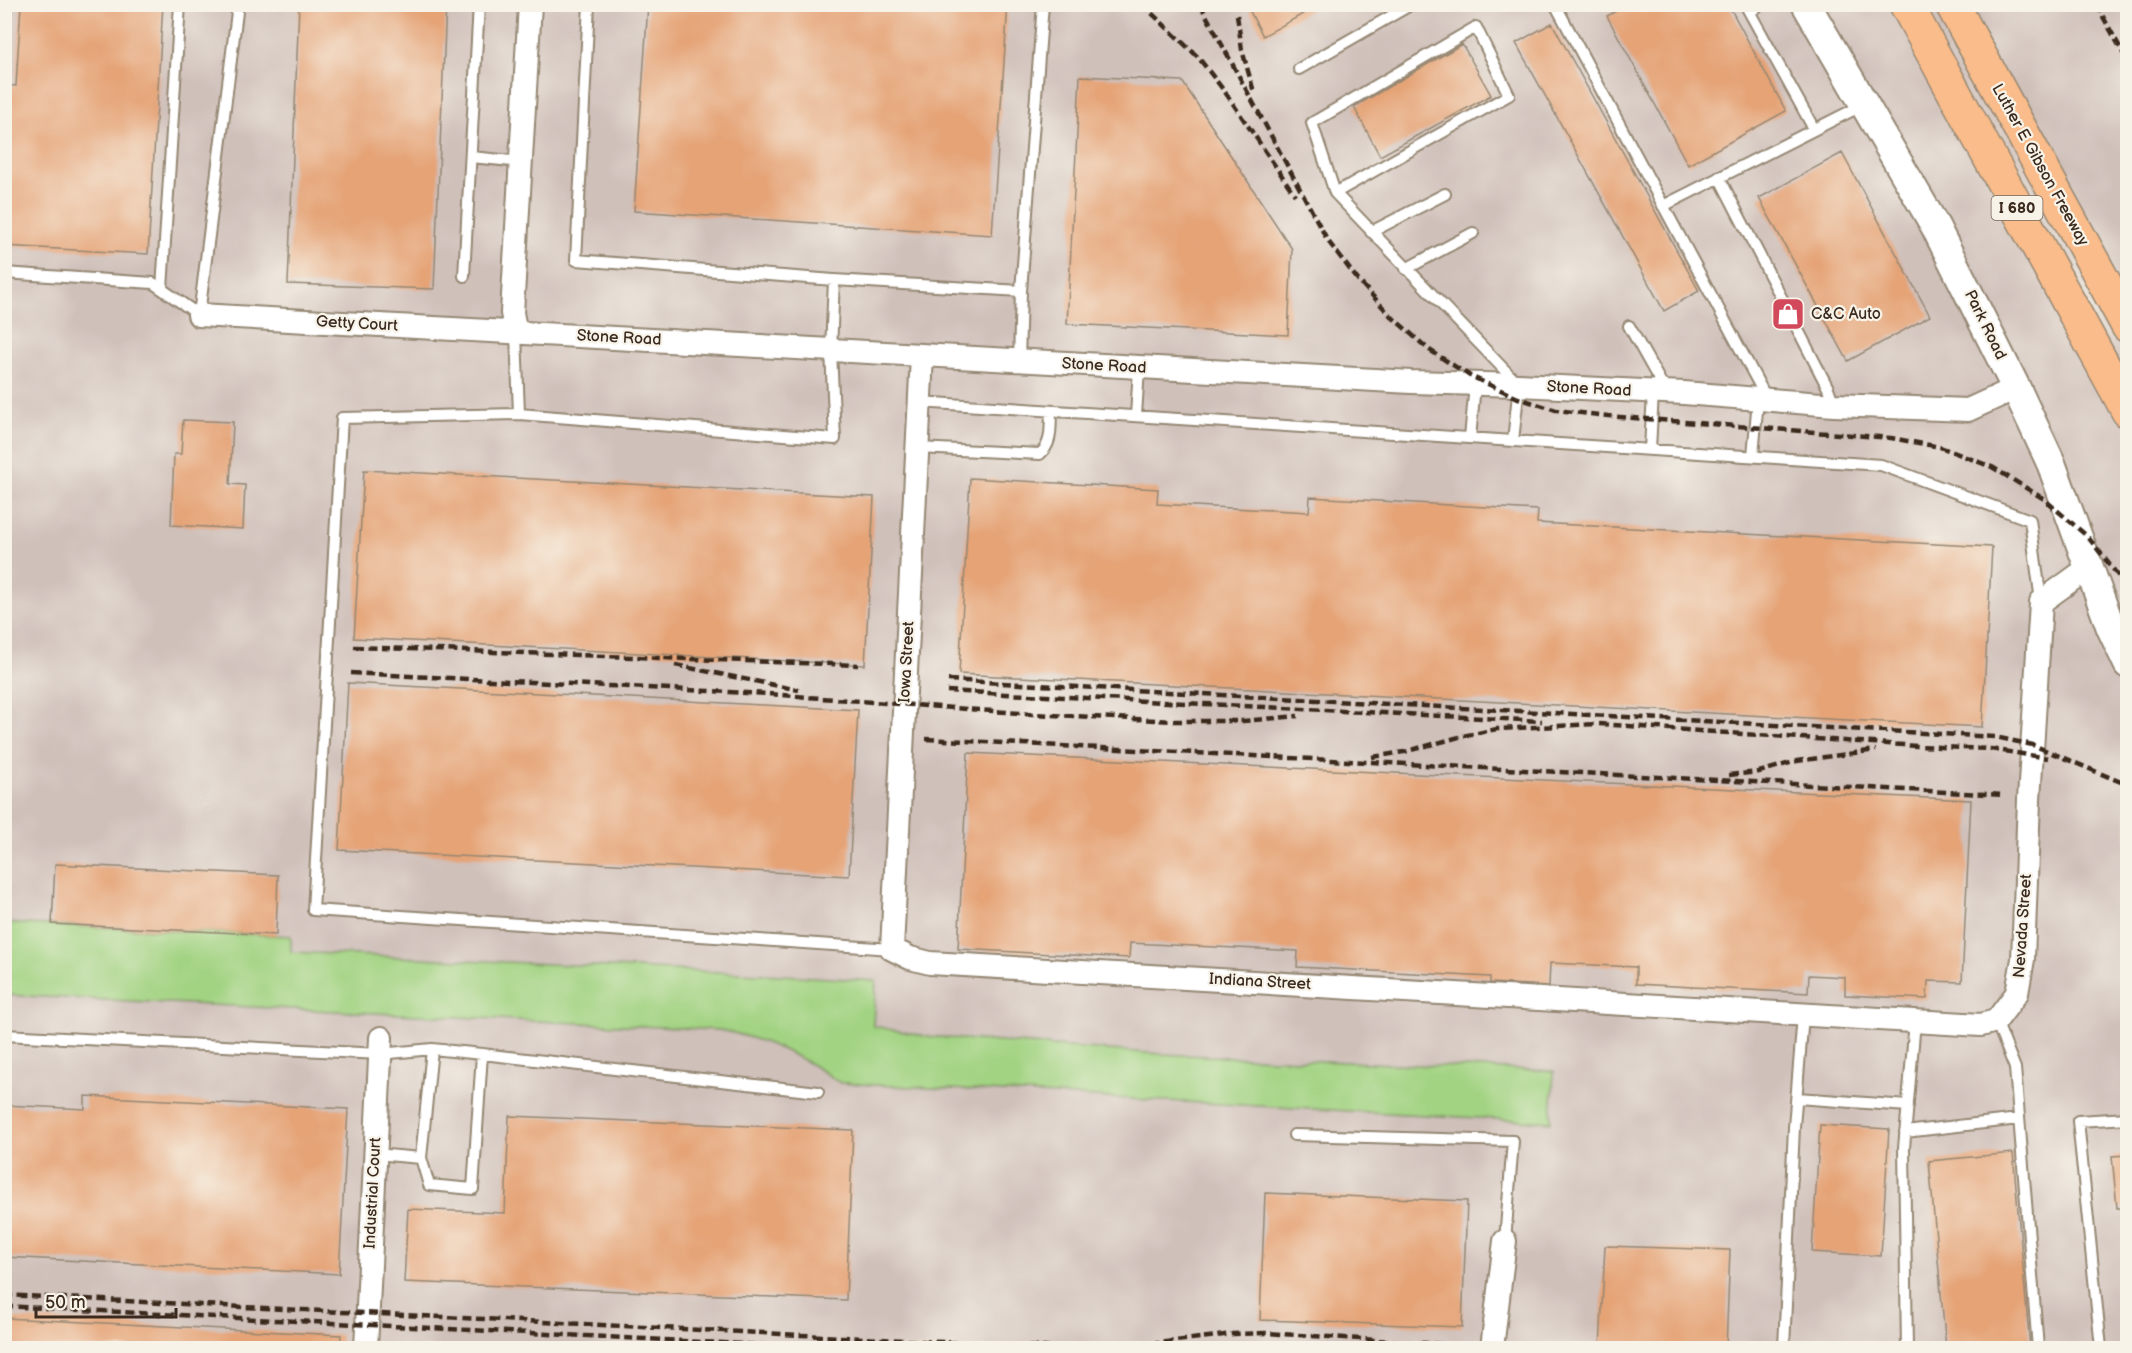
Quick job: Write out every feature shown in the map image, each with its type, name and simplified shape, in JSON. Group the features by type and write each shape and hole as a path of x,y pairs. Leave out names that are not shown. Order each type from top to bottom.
{"highway":[{"name":"I 680","path":"1906,4 2127,411"},
{"name":"Luther E Gibson Freeway","path":"1952,4 2127,326"}],"street":[{"path":"516,333 512,313 530,4"},
{"name":"Park Road","path":"1806,4 1935,226 2016,388 2051,463 2088,568 2127,664"},
{"name":"Getty Court","path":"199,315 516,333"},
{"name":"Stone Road","path":"516,333 1139,368 1659,392 1834,405 1968,410 2016,388"},
{"name":"Iowa Street","path":"901,953 922,356"},
{"path":"2041,602 2088,568"},
{"name":"Nevada Street","path":"1996,1022 2017,993 2023,959 2029,800 2041,602"},
{"name":"Indiana Street","path":"901,953 930,963 1803,1015"},
{"path":"1803,1015 1981,1025 1996,1022"},
{"name":"Industrial Court","path":"366,1348 380,1046"},
{"path":"1492,1348 1505,1241"}],"lane":[{"path":"162,290 180,4"},
{"path":"4,273 153,283 199,315 238,4"},
{"path":"464,276 479,4"},
{"path":"589,4 576,260 834,280 1021,291"},
{"path":"1019,361 1021,291 1043,4"},
{"path":"1299,69 1412,4"},
{"path":"1555,4 1663,206 1762,399 1753,456"},
{"path":"1761,4 1747,8 1814,129"},
{"path":"1335,193 1509,95 1476,27 1312,123 1335,193 1519,385 1513,441"},
{"path":"1663,206 1864,104"},
{"path":"471,157 521,162"},
{"path":"1719,177 1828,388 1834,405"},
{"path":"1371,232 1445,194"},
{"path":"1407,269 1473,233"},
{"path":"834,280 831,350 835,439 519,414 342,418 313,910 901,953"},
{"path":"1629,326 1659,392 1650,450"},
{"path":"516,333 519,414"},
{"path":"1136,416 1139,368"},
{"path":"1470,438 1475,385"},
{"path":"919,402 1881,465 2030,520 2041,602"},
{"path":"918,448 1040,454 1047,449 1049,442 1051,411"},
{"path":"1784,1348 1803,1015"},
{"path":"1907,1348 1905,1132 1914,1022"},
{"path":"1996,1022 2015,1068 2038,1348"},
{"path":"4,1035 432,1049 818,1092"},
{"path":"432,1049 420,1158 429,1185 473,1189 482,1054"},
{"path":"1797,1098 1908,1106"},
{"path":"2101,1348 2079,1120 2127,1118"},
{"path":"1905,1132 2019,1119"},
{"path":"1294,1135 1513,1142 1505,1241"},
{"path":"375,1154 420,1158"}],"shaded area":[{"path":"5,5 2127,5 2127,1348 5,1348"}],"green space":[{"path":"4,923 291,936 291,952 876,981 873,1026 924,1036 1162,1054 1554,1071 1551,1122 840,1083 783,1050 752,1038 720,1030 5,995"}],"building":[{"path":"21,4 163,4 148,254 4,246 4,85 16,86"},
{"path":"299,4 446,4 434,289 288,284"},
{"path":"648,4 1008,4 992,235 634,211"},
{"path":"1246,4 1321,4 1263,36"},
{"path":"1629,4 1728,4 1786,111 1688,165 1607,16"},
{"path":"1552,23 1699,291 1664,311 1516,43"},
{"path":"1462,44 1491,95 1380,156 1354,107"},
{"path":"1080,76 1182,81 1292,249 1288,335 1067,324"},
{"path":"1842,153 1930,316 1848,361 1759,198"},
{"path":"183,420 233,422 230,484 245,485 243,529 171,525 174,454 181,454"},
{"path":"364,470 874,497 865,665 354,638"},
{"path":"970,478 1158,489 1157,504 1309,512 1310,497 1538,510 1537,523 1992,547 1982,727 959,674"},
{"path":"348,683 858,710 849,876 339,850"},
{"path":"968,753 1971,800 1962,982 1928,981 1927,999 1845,995 1845,977 1809,975 1808,993 1636,984 1636,967 1550,963 1549,986 1490,983 1490,977 1297,967 1298,951 1130,943 1129,958 958,949"},
{"path":"55,864 278,875 276,935 52,924"},
{"path":"85,1096 348,1109 339,1274 4,1257 4,1105 85,1109"},
{"path":"509,1116 853,1130 846,1300 404,1282 408,1209 505,1213"},
{"path":"1820,1125 1889,1129 1881,1256 1812,1252"},
{"path":"2013,1153 2030,1348 1946,1348 1929,1161"},
{"path":"2127,1155 2127,1208 2117,1208 2112,1156"},
{"path":"1265,1193 1467,1201 1462,1327 1260,1320"},
{"path":"1605,1246 1730,1250 1726,1348 1600,1348"},
{"path":"4,1318 341,1335 340,1348 4,1348"}],"railway":[{"path":"1142,4 1198,57 1225,92 1295,195"},
{"path":"1200,4 1328,241 1358,280 1391,316 1428,349 1470,376 1518,398 1556,410 1891,438 1940,447 1992,467 2044,499 2088,537 2128,591"},
{"path":"2096,4 2128,62"},
{"path":"1237,15 1242,50 1254,92"},
{"path":"354,647 858,665"},
{"path":"675,665 799,690"},
{"path":"351,673 768,694 1032,714 1175,721 1243,721 1298,716"},
{"path":"948,680 1995,737 2033,745 2128,785"},
{"path":"947,691 1542,721"},
{"path":"1372,757 1404,752 1497,729 1597,724"},
{"path":"1599,724 1990,749 2048,758"},
{"path":"926,739 2004,795"},
{"path":"1729,775 1759,772 1797,761 1876,750"},
{"path":"4,1295 1061,1348"},
{"path":"4,1306 819,1348"},
{"path":"1056,1348 1125,1347 1233,1334 1266,1333 1455,1345"}],"place":[{"name":"C&C Auto","path":"1788,314"}]}
